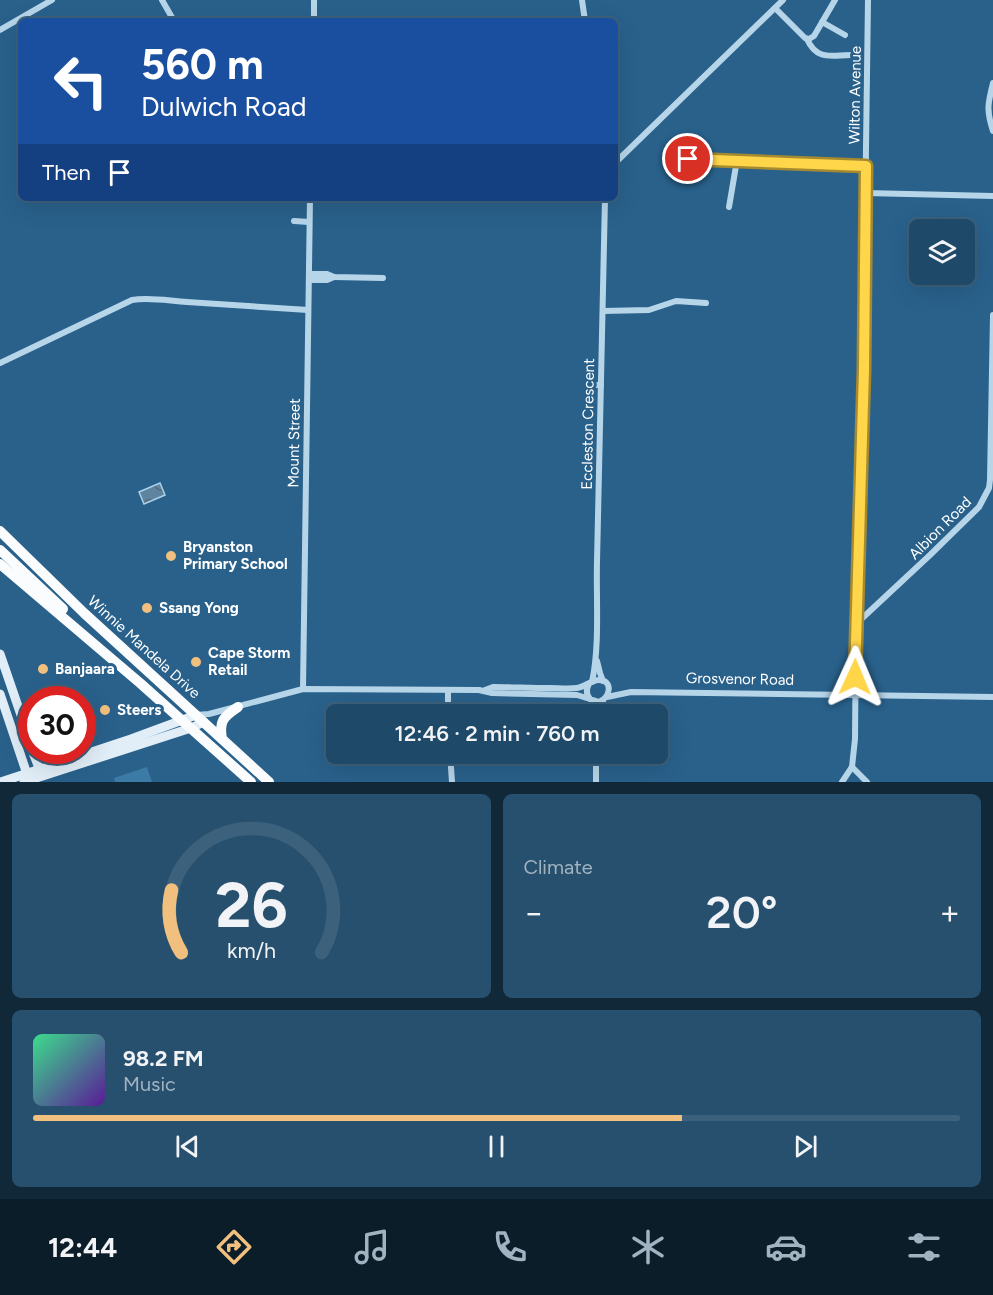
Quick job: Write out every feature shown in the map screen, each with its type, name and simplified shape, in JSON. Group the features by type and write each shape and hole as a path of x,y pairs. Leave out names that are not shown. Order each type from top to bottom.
{"main road":[{"name":"Winnie Mandela Drive","path":"1,531 76,606 203,717 222,739 269,782"},
{"path":"0,550 52,598 102,650"},
{"name":"Winnie Mandela Drive","path":"0,564 187,724 250,782"},
{"path":"222,739 220,729 222,720 237,707"}],"street":[{"path":"21,18 52,0"},
{"path":"162,0 172,18"},
{"path":"314,0 314,18"},
{"path":"582,0 585,18"},
{"path":"618,160 783,0"},
{"path":"807,39 812,38 835,0"},
{"name":"Wilton Avenue","path":"852,767 855,739 864,369 868,0"},
{"path":"775,8 807,39 812,48 824,56 851,55"},
{"path":"0,30 18,20"},
{"path":"822,22 845,35"},
{"path":"993,82 988,104 989,120 993,131"},
{"path":"676,158 866,166"},
{"path":"729,207 737,160"},
{"path":"866,193 993,196"},
{"name":"Mount Street","path":"303,689 310,201"},
{"name":"Eccleston Crescent","path":"591,683 596,651 605,201"},
{"path":"294,221 309,222"},
{"path":"309,277 327,274 334,277 383,278"},
{"path":"0,363 132,300 145,298 308,310"},
{"path":"603,311 649,310 676,301 706,303"},
{"name":"Albion Road","path":"856,624 930,555 979,507 985,498 990,480 993,315"},
{"path":"587,385 601,385"},
{"name":"Eccleston Crescent","path":"596,651 604,682"},
{"path":"0,654 18,707"},
{"path":"485,691 493,687 580,688 595,680 604,682 608,687 609,692 602,704"},
{"name":"Grosvenor Road","path":"604,682 613,688 631,692 993,697"},
{"path":"591,683 587,693 593,704"},
{"path":"1,782 42,776 203,717 303,689 485,691 577,695 596,702 605,699"},
{"path":"448,690 448,704"},
{"name":"Grosvenor Road","path":"605,699 631,692"},
{"path":"0,694 28,779"},
{"path":"42,776 187,724"},
{"path":"451,764 452,782"},
{"path":"596,764 596,782"},
{"path":"53,782 59,775 74,766"},
{"path":"842,782 852,767 867,782"}],"shaded area":[{"path":"147,767 152,782 115,782 114,778"}],"water":[{"path":"160,483 165,495 144,504 139,492"}],"place":[{"name":"Bryanston Primary School","path":"171,556"},
{"name":"Ssang Yong","path":"147,608"},
{"name":"Cape Storm Retail","path":"196,662"},
{"name":"Banjaara","path":"43,669"},
{"name":"Steers","path":"105,710"}],"route":[{"path":"688,159 866,166 864,369 855,677"}]}
